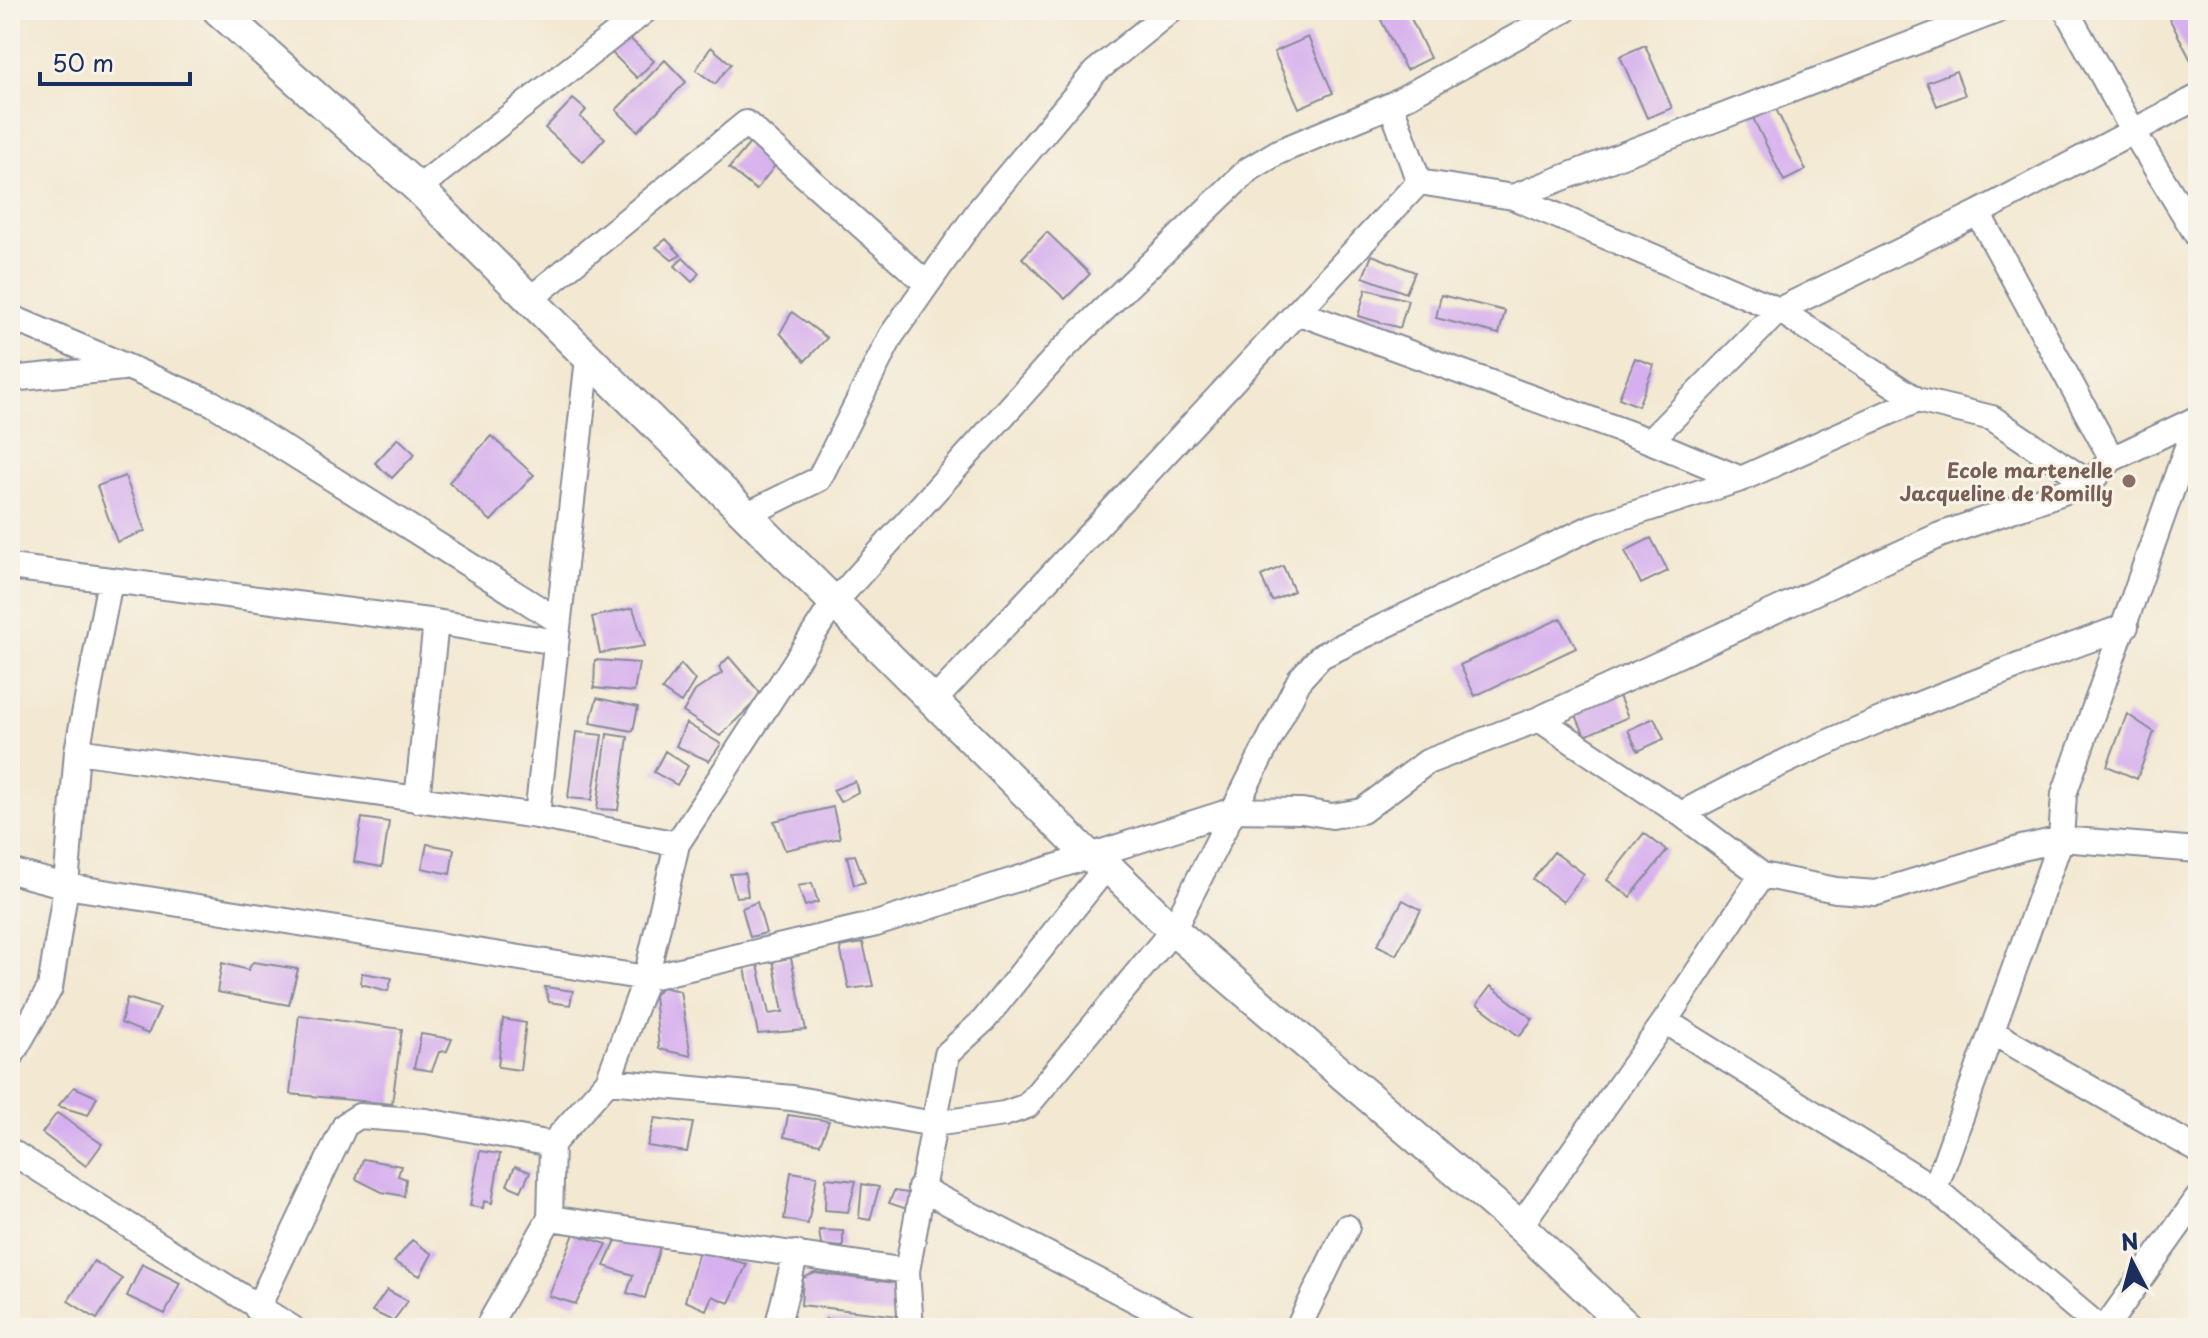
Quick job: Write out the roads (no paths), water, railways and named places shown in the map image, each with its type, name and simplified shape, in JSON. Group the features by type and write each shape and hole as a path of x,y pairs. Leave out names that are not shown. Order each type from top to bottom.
{"street":[{"path":"218,10 418,188 932,703 1099,862 1173,930 1520,1226 1628,1328"},
{"path":"746,515 819,479 891,336 980,209 1095,72 1171,10"},
{"path":"487,1328 550,1218 552,1144 608,1081 646,978 677,844 833,604 1062,350 1248,170 1278,152 1391,105 1565,10"},
{"path":"1513,197 1999,10"},
{"path":"2066,10 2133,131 2198,237"},
{"path":"418,188 636,13"},
{"path":"1650,441 1779,310 1978,213 2198,97"},
{"path":"1391,105 1419,182"},
{"path":"529,300 746,123 927,284"},
{"path":"1419,182 1513,197 1779,310 1917,400 1992,418 2089,483"},
{"path":"932,703 1419,182"},
{"path":"1978,213 2112,459"},
{"path":"1297,312 1650,441 1741,479"},
{"path":"10,317 212,403 556,631"},
{"path":"537,816 588,358"},
{"path":"10,379 128,368"},
{"path":"608,1081 792,1098 933,1124 1004,1114 1027,1106 1173,930 1300,679 1321,656 1592,527 1741,479 1917,400"},
{"path":"10,871 66,886 646,978 876,924 1099,862 1234,810 1302,811 1332,816 1362,811 1427,762 1539,719 1940,535 2089,483 2112,459 2197,418"},
{"path":"1935,1189 2061,839 2064,794 2126,626 2197,418"},
{"path":"10,567 436,622 556,631"},
{"path":"10,1058 50,988 66,886 77,751 110,581"},
{"path":"417,800 436,622"},
{"path":"1681,814 1766,767 1900,710 2126,626"},
{"path":"1539,719 1681,814 1762,875 1854,894 1876,893 2061,839 2198,850"},
{"path":"77,751 537,816 677,844"},
{"path":"911,1328 907,1271 947,1054 984,1020 1099,862"},
{"path":"1520,1226 1665,1021 1762,875"},
{"path":"1665,1021 1935,1189 2103,1328 2198,1198"},
{"path":"1992,1032 2198,1150"},
{"path":"257,1309 345,1125 359,1116 426,1121 552,1144"},
{"path":"10,1151 257,1309 292,1328"},
{"path":"920,1188 1189,1328"},
{"path":"550,1218 907,1271"},
{"path":"1298,1328 1347,1227"},
{"path":"777,1328 796,1253"}],"place":[{"name":"Ecole martenelle Jacqueline de Romilly","path":"2129,481"}]}
